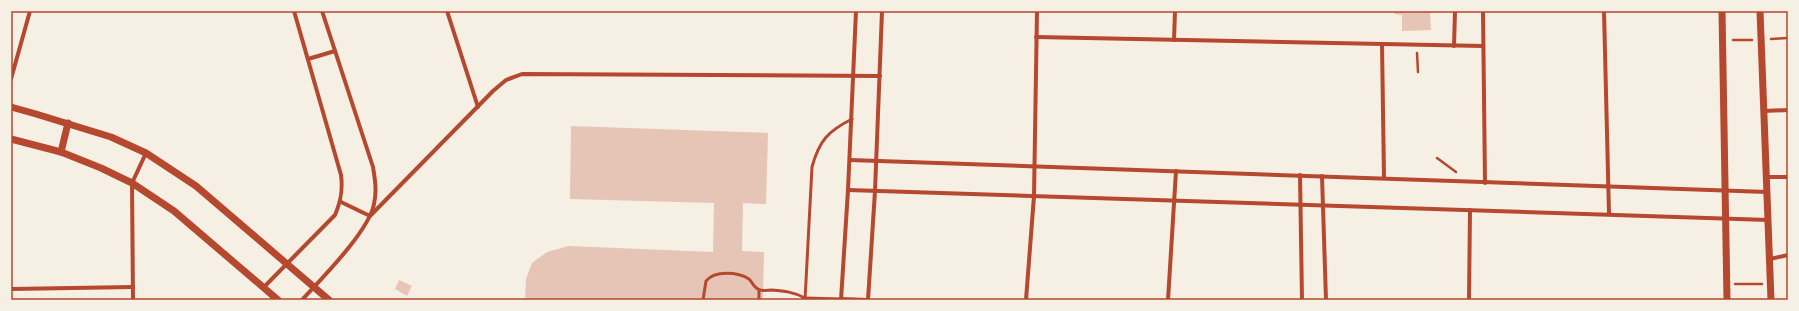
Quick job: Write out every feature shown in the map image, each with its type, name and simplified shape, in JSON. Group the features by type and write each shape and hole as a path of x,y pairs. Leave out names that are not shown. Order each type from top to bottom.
{"street":[{"path":"11,79 30,11"},
{"path":"264,287 326,225 335,214 341,202 341,175 294,11"},
{"path":"302,300 356,238 367,222 374,205 376,186 373,167 322,11"},
{"path":"446,11 478,107"},
{"path":"856,11 850,160 841,299 868,300 875,191 882,11"},
{"path":"1026,300 1034,196 1037,11"},
{"path":"1174,40 1175,11"},
{"path":"1454,46 1455,11"},
{"path":"1483,11 1485,183"},
{"path":"1604,11 1609,214"},
{"path":"1722,11 1727,300"},
{"path":"1760,11 1772,300"},
{"path":"1036,36 1483,46"},
{"path":"1382,44 1384,178"},
{"path":"308,60 335,51"},
{"path":"370,216 493,90 506,80 522,74 880,76"},
{"path":"11,107 111,137 146,153 196,186 329,300"},
{"path":"1764,111 1788,110"},
{"path":"61,152 68,123"},
{"path":"11,139 61,152 102,168 132,183 174,211 278,300"},
{"path":"133,300 132,183 146,153"},
{"path":"850,160 1767,192"},
{"path":"1168,300 1176,171"},
{"path":"1300,175 1302,300"},
{"path":"1322,176 1326,300"},
{"path":"1766,177 1788,177"},
{"path":"848,190 1768,220"},
{"path":"341,202 370,216"},
{"path":"1469,300 1470,210"},
{"path":"1770,258 1788,255"},
{"path":"11,289 133,287"}],"lane":[{"path":"804,299 812,167 815,156 825,137 837,126 852,119"},
{"path":"703,300 704,284 708,278 715,274 741,276 752,282 753,285 759,290 784,291 804,299 841,299"},
{"path":"759,290 759,300"}],"path":[{"path":"1417,45 1418,72"},
{"path":"1438,158 1468,181"},
{"path":"1726,284 1771,284"}],"building":[{"path":"1394,11 1436,11 1436,13 1430,13 1431,30 1402,31 1402,15 1394,14"},
{"path":"571,126 768,133 766,204 743,203 742,251 764,252 763,300 525,300 526,279 532,263 547,252 569,246 713,252 714,203 570,199"},
{"path":"399,280 412,286 407,296 395,289"}]}
